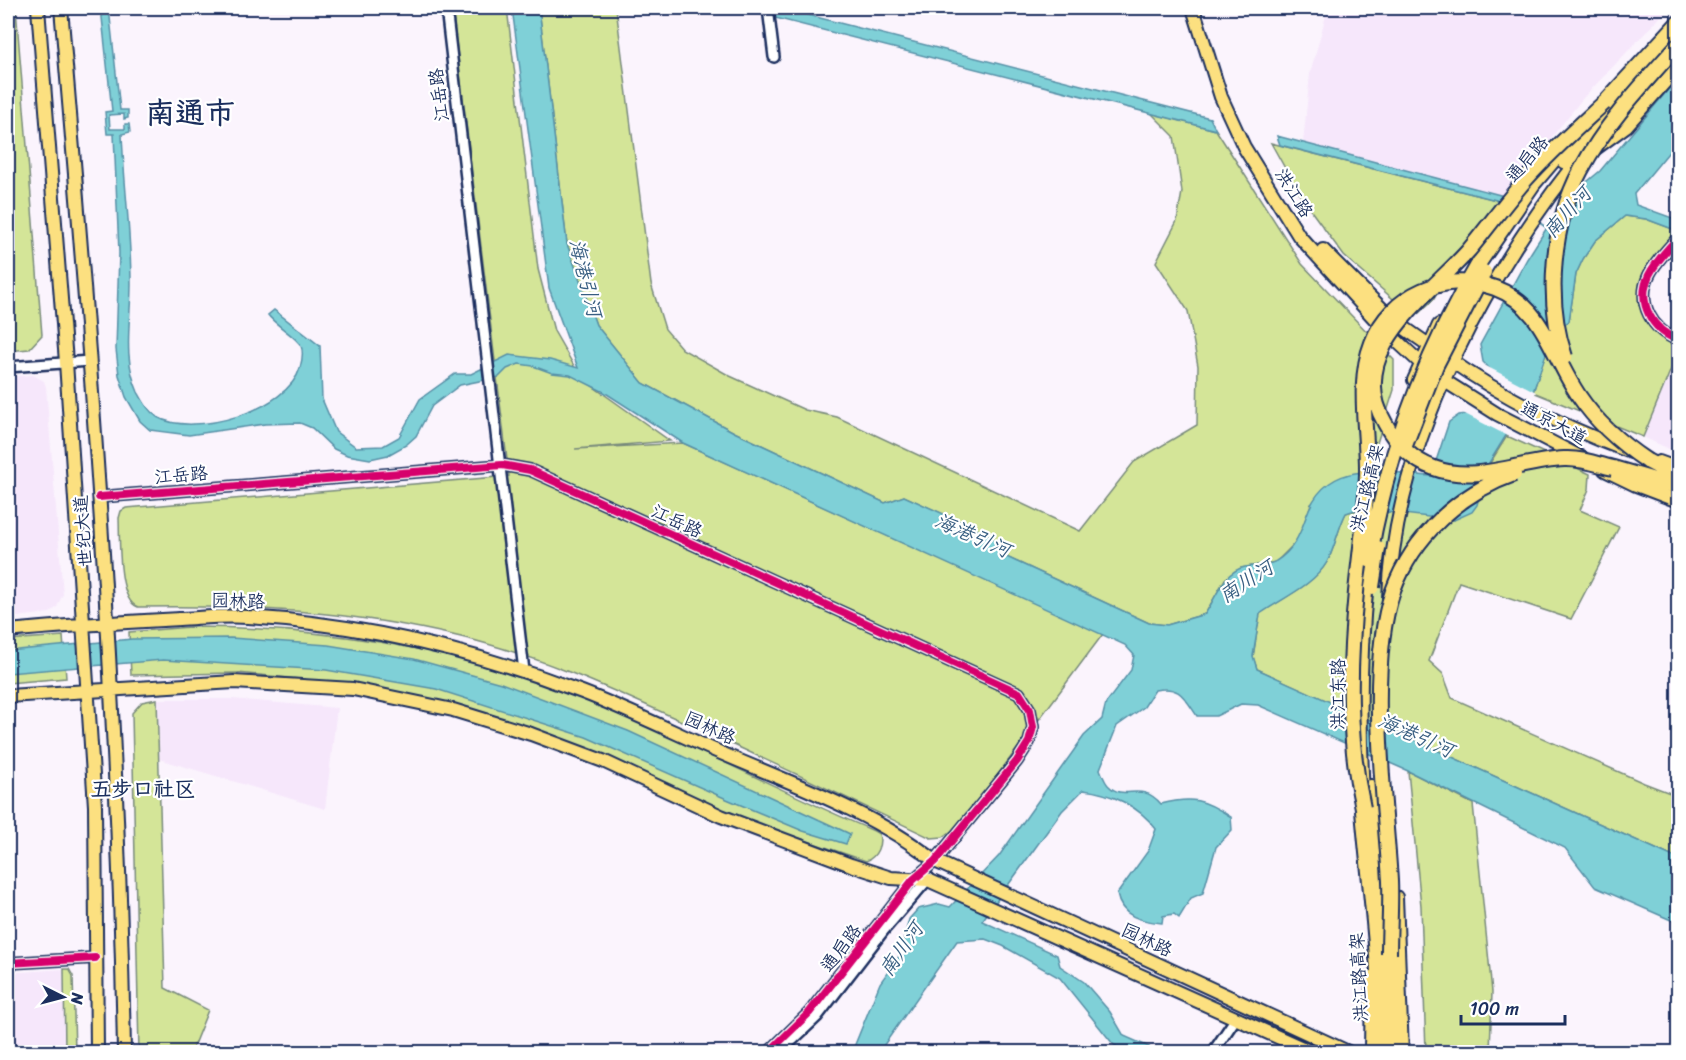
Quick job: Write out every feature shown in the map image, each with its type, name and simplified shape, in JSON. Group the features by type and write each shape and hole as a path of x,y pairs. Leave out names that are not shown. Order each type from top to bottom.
{"highway":[{"name":"洪江路高架","path":"1380,1053 1377,944 1363,808 1359,671 1363,608 1375,525 1402,425 1427,358 1479,262 1533,184 1678,23"},
{"name":"洪江路高架","path":"1394,1053 1389,954 1370,774 1366,661 1381,527 1396,473 1436,365 1464,306 1498,249 1554,172 1678,41"},
{"path":"1647,461 1593,405 1569,367 1560,342 1554,278 1565,214 1580,171 1608,127 1678,41"},
{"path":"1604,103 1545,158 1464,256 1399,322 1387,337 1379,355 1375,371 1375,387 1382,419 1392,436 1411,456 1443,471 1476,474 1563,459 1581,460 1678,487"},
{"path":"1363,808 1355,773 1350,682 1367,475 1365,377 1371,344 1391,312 1424,289 1449,282 1482,285 1509,294 1536,318 1578,396 1598,422 1622,444 1647,461 1678,477"},
{"path":"1389,954 1390,883 1383,791 1381,680 1387,613 1399,578 1428,531 1461,501 1488,484 1538,468 1579,465 1613,468"}],"main road":[{"name":"世纪大道","path":"38,8 66,362 95,806 97,1053"},
{"name":"世纪大道","path":"61,8 99,497 110,689 124,1053"},
{"name":"洪江路","path":"1193,8 1221,98 1244,147 1299,236 1420,363"},
{"name":"洪江路","path":"1201,8 1228,92 1249,140 1289,207 1309,236 1381,309 1428,344"},
{"name":"通启路","path":"1428,344 1475,259 1501,220 1540,170 1678,14"},
{"path":"1402,1053 1400,945 1386,771 1384,713 1390,563 1411,474 1453,362 1507,258 1529,223 1568,172 1678,41"},
{"path":"1568,172 1583,156 1626,126 1678,67"},
{"name":"洪江东路","path":"1371,1053 1372,944 1354,706 1359,604 1374,513 1384,469 1428,344"},
{"name":"通京大道","path":"1428,344 1479,379 1566,428 1678,469"},
{"name":"通京大道","path":"1420,363 1469,398 1523,427 1636,485 1678,501"},
{"name":"园林路","path":"8,631 106,622 246,616 350,629 416,641 524,671 584,692 809,791 883,827 913,844 935,861 1348,1053"},
{"name":"园林路","path":"8,696 177,683 252,682 353,689 453,710 571,748 721,816 851,865 891,878 928,880 1311,1053"}],"street":[{"name":"江岳路","path":"446,8 486,363 502,465"},
{"path":"768,8 774,57"},
{"path":"1678,238 1653,269 1644,291 1644,303 1653,322 1678,340"},
{"path":"8,367 90,361"},
{"path":"502,465 524,671"},
{"name":"江岳路","path":"99,497 502,465 530,470 1019,693 1030,710 1033,727 1029,742 935,861"},
{"name":"通启路","path":"770,1053 809,1012 914,880 935,861"},
{"name":"通启路","path":"780,1053 816,1017 884,930 928,880 935,861"},
{"path":"8,963 95,958"},
{"path":"1213,1053 1236,1018"}],"shaded area":[{"path":"1328,8 1669,8 1584,97 1504,196 1303,143 1310,74"},
{"path":"1678,352 1678,453 1643,437"},
{"path":"33,375 44,381 46,387 63,594 57,607 50,613 8,618 8,377"},
{"path":"157,699 232,699 337,708 325,809 159,759"},
{"path":"64,969 65,1052 8,1052 8,973"}],"green space":[{"path":"8,8 16,8 42,335 29,349 8,351"},
{"path":"452,8 507,8 538,269 554,331 581,378 670,441 575,449 683,443 1103,634 960,825 943,837 931,838 741,748 598,684 544,662 489,644 421,628 341,616 220,607 138,607 131,602 123,581 120,554 119,518 121,511 126,508 509,476"},
{"path":"539,8 616,8 651,284 665,329 682,349 730,376 805,410 837,417 1080,531 1134,462 1197,425 1198,366 1188,311 1156,262 1177,221 1182,192 1174,136 1151,113 1216,130 1302,264 1394,360 1394,390 1368,471 1311,504 1298,540 1276,562 1241,568 1225,579 1205,614 1167,625 1149,623 1000,554 991,536 904,496 885,503 734,432 643,383 596,325 567,244"},
{"path":"1271,143 1500,201 1458,256 1434,299 1419,313 1409,313 1344,256 1301,197"},
{"path":"1625,216 1646,219 1678,231 1658,256 1645,281 1648,320 1678,343 1678,352 1643,437 1533,392 1555,333 1569,321 1576,274 1583,259 1595,241"},
{"path":"1507,436 1590,474 1589,489 1580,510 1619,527 1571,619 1459,582 1429,661 1443,674 1452,698 1678,796 1678,859 1257,669 1253,657 1260,613 1306,585 1321,570 1330,556 1346,513 1370,509 1454,520"},
{"path":"190,627 269,630 348,637 427,651 504,671 552,687 645,725 874,831 879,834 879,846 876,853 866,861 726,813 427,699 331,682 238,673 131,675 129,632"},
{"path":"63,636 66,678 8,683 8,640"},
{"path":"157,699 165,988 208,1010 191,1052 139,1052 132,713 142,702"},
{"path":"1408,771 1473,804 1492,992 1490,1052 1426,1052 1421,906"},
{"path":"64,969 69,969 73,976 75,1052 65,1052"}],"water":[{"path":"101,8 109,8 120,110 128,110 128,118 124,119 124,114 109,115 110,129 125,129 125,124 129,124 130,132 122,134 131,265 128,339 130,366 138,392 148,409 157,417 173,423 215,422 238,416 278,396 292,383 300,368 303,354 299,342 268,315 274,310 320,346 322,399 336,432 356,447 383,446 399,437 420,399 455,374 471,374 509,355 550,360 578,368 549,288 512,8 539,8 567,244 596,325 643,383 734,432 885,503 904,496 992,536 1000,554 1149,623 1167,625 1205,614 1221,586 1237,569 1269,564 1282,557 1295,542 1315,498 1327,485 1341,477 1375,471 1431,476 1449,422 1459,415 1467,414 1490,369 1483,362 1480,345 1527,259 1555,215 1571,195 1600,171 1678,78 1678,141 1634,194 1636,205 1678,220 1678,231 1646,219 1625,216 1595,241 1576,274 1569,321 1555,333 1533,392 1487,466 1477,505 1472,512 1454,520 1370,510 1355,510 1346,513 1330,556 1321,570 1306,585 1260,614 1253,656 1257,669 1678,859 1678,923 1595,887 1565,848 1408,771 1258,705 1241,704 1216,716 1197,716 1185,698 1176,691 1155,690 1144,707 1117,726 1100,769 1106,783 1115,790 1147,793 1161,804 1181,800 1198,801 1213,806 1231,817 1232,830 1216,847 1203,893 1191,898 1179,918 1174,914 1163,916 1162,923 1140,919 1127,913 1119,902 1117,894 1148,851 1156,829 1133,807 1124,802 1104,794 1083,790 1062,811 982,921 1057,955 1060,966 1084,982 1110,1012 1124,1036 1149,1047 1154,1052 1125,1052 1113,1044 1060,978 1003,946 985,939 957,941 879,1052 846,1052 854,1047 880,983 900,955 909,919 918,909 939,904 950,907 999,856 1084,736 1102,719 1106,703 1131,670 1134,655 1125,645 683,443 604,392 570,375 552,373 533,366 519,364 507,369 499,377 460,385 432,406 416,436 406,445 388,455 370,459 347,455 334,449 312,428 300,423 265,424 189,435 150,430 140,421 126,397 119,375 116,349 119,253 114,134 107,134 105,112 112,111"},
{"path":"736,8 781,8 1210,118 1216,130"},
{"path":"1277,136 1504,196 1500,201 1280,145"},
{"path":"231,638 328,645 414,659 501,683 628,731 850,834 846,844 803,831 586,737 436,689 326,670 163,660 8,673 8,651 132,639"}],"pier":[{"path":"1486,366 1536,392 1510,437 1463,413 1487,370"}],"waterway":[{"name":"南川河","path":"1537,221 1547,228"}],"cycle path":[{"path":"1678,238 1662,255 1649,275 1644,296 1654,322 1661,330 1678,340"},
{"path":"99,497 502,465 530,470 1019,693 1030,710 1033,727 1029,742 1017,761 935,861 913,880 809,1013 769,1052"},
{"path":"8,963 95,958"}],"district":[{"name":"南通市","path":"190,113"},
{"name":"五步口社区","path":"143,789"}],"water label":[{"name":"海港引河","path":"586,278"},
{"name":"海港引河","path":"973,535"},
{"name":"海港引河","path":"1416,735"}]}
